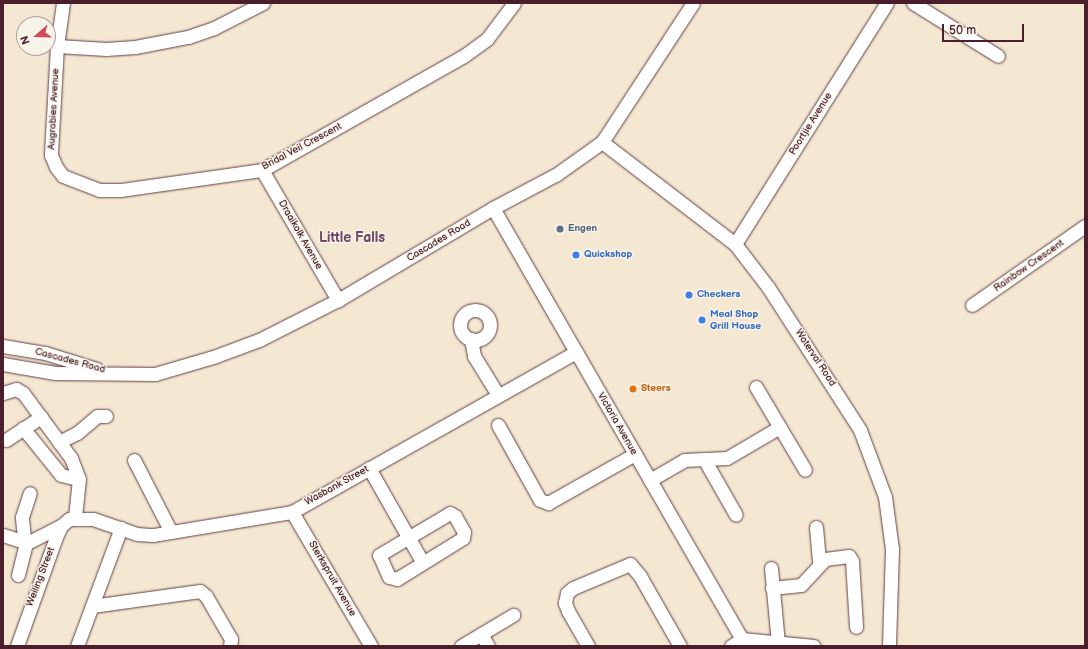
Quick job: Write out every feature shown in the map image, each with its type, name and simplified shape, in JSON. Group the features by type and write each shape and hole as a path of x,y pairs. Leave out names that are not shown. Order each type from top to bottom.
{"street":[{"name":"Augrabies Avenue","path":"56,167 51,155 57,46 63,3"},
{"path":"57,46 106,49 135,47 188,37 214,28 263,3"},
{"name":"Bridal Veil Crescent","path":"56,167 63,176 77,184 99,190 121,190 262,170 465,55 487,39 514,3"},
{"name":"Cascades Road","path":"3,364 55,373 155,374 216,356 259,340 338,300 493,208 557,174 602,142 693,3"},
{"name":"Poortjie Avenue","path":"735,244 887,3"},
{"path":"912,3 998,56"},
{"name":"Waterval Road","path":"602,142 735,244 823,369 860,430 875,464 885,498 892,549 889,646"},
{"name":"Draaikolk Avenue","path":"262,170 338,300"},
{"name":"Victoria Avenue","path":"493,208 650,480 737,643"},
{"name":"Rainbow Crescent","path":"972,305 1085,226"},
{"path":"471,340 474,356 498,395"},
{"name":"Cascades Road","path":"3,346 45,353 113,373"},
{"name":"Wasbank Street","path":"75,518 93,519 137,534 171,532 292,512 576,352"},
{"path":"756,387 805,470"},
{"path":"3,393 19,390 71,458 79,479 75,518 24,543 3,535"},
{"path":"59,442 77,433 97,416 106,416"},
{"path":"6,440 40,417"},
{"path":"498,425 540,500 548,503 635,454"},
{"path":"650,480 684,460 727,458 780,427"},
{"path":"23,428 60,475 79,479"},
{"path":"704,459 736,515"},
{"path":"134,460 171,532"},
{"path":"369,468 423,563"},
{"path":"18,576 24,543 22,522 30,493"},
{"name":"Sterkspruit Avenue","path":"292,512 371,646"},
{"path":"450,513 455,516 464,532 463,538 423,563 393,580 378,559 380,554 450,513"},
{"name":"Weiling Street","path":"17,646 29,606 61,526"},
{"path":"816,527 819,564"},
{"path":"77,646 121,528"},
{"path":"772,588 801,585 819,564 829,557 846,555 851,558 856,627"},
{"path":"588,646 568,611 565,603 567,593 573,588 630,564 640,576 680,646"},
{"path":"771,568 778,643"},
{"path":"92,606 200,591 206,596 231,639 230,646"},
{"path":"461,646 513,615"},
{"path":"482,634 488,646"},
{"path":"737,643 778,643 814,646"}],"place":[{"name":"Engen","path":"560,229"},
{"name":"Quickshop","path":"576,255"},
{"name":"Checkers","path":"689,295"},
{"name":"Meal Shop Grill House","path":"702,320"},
{"name":"Steers","path":"633,389"}],"district":[{"name":"Little Falls","path":"352,238"}]}
